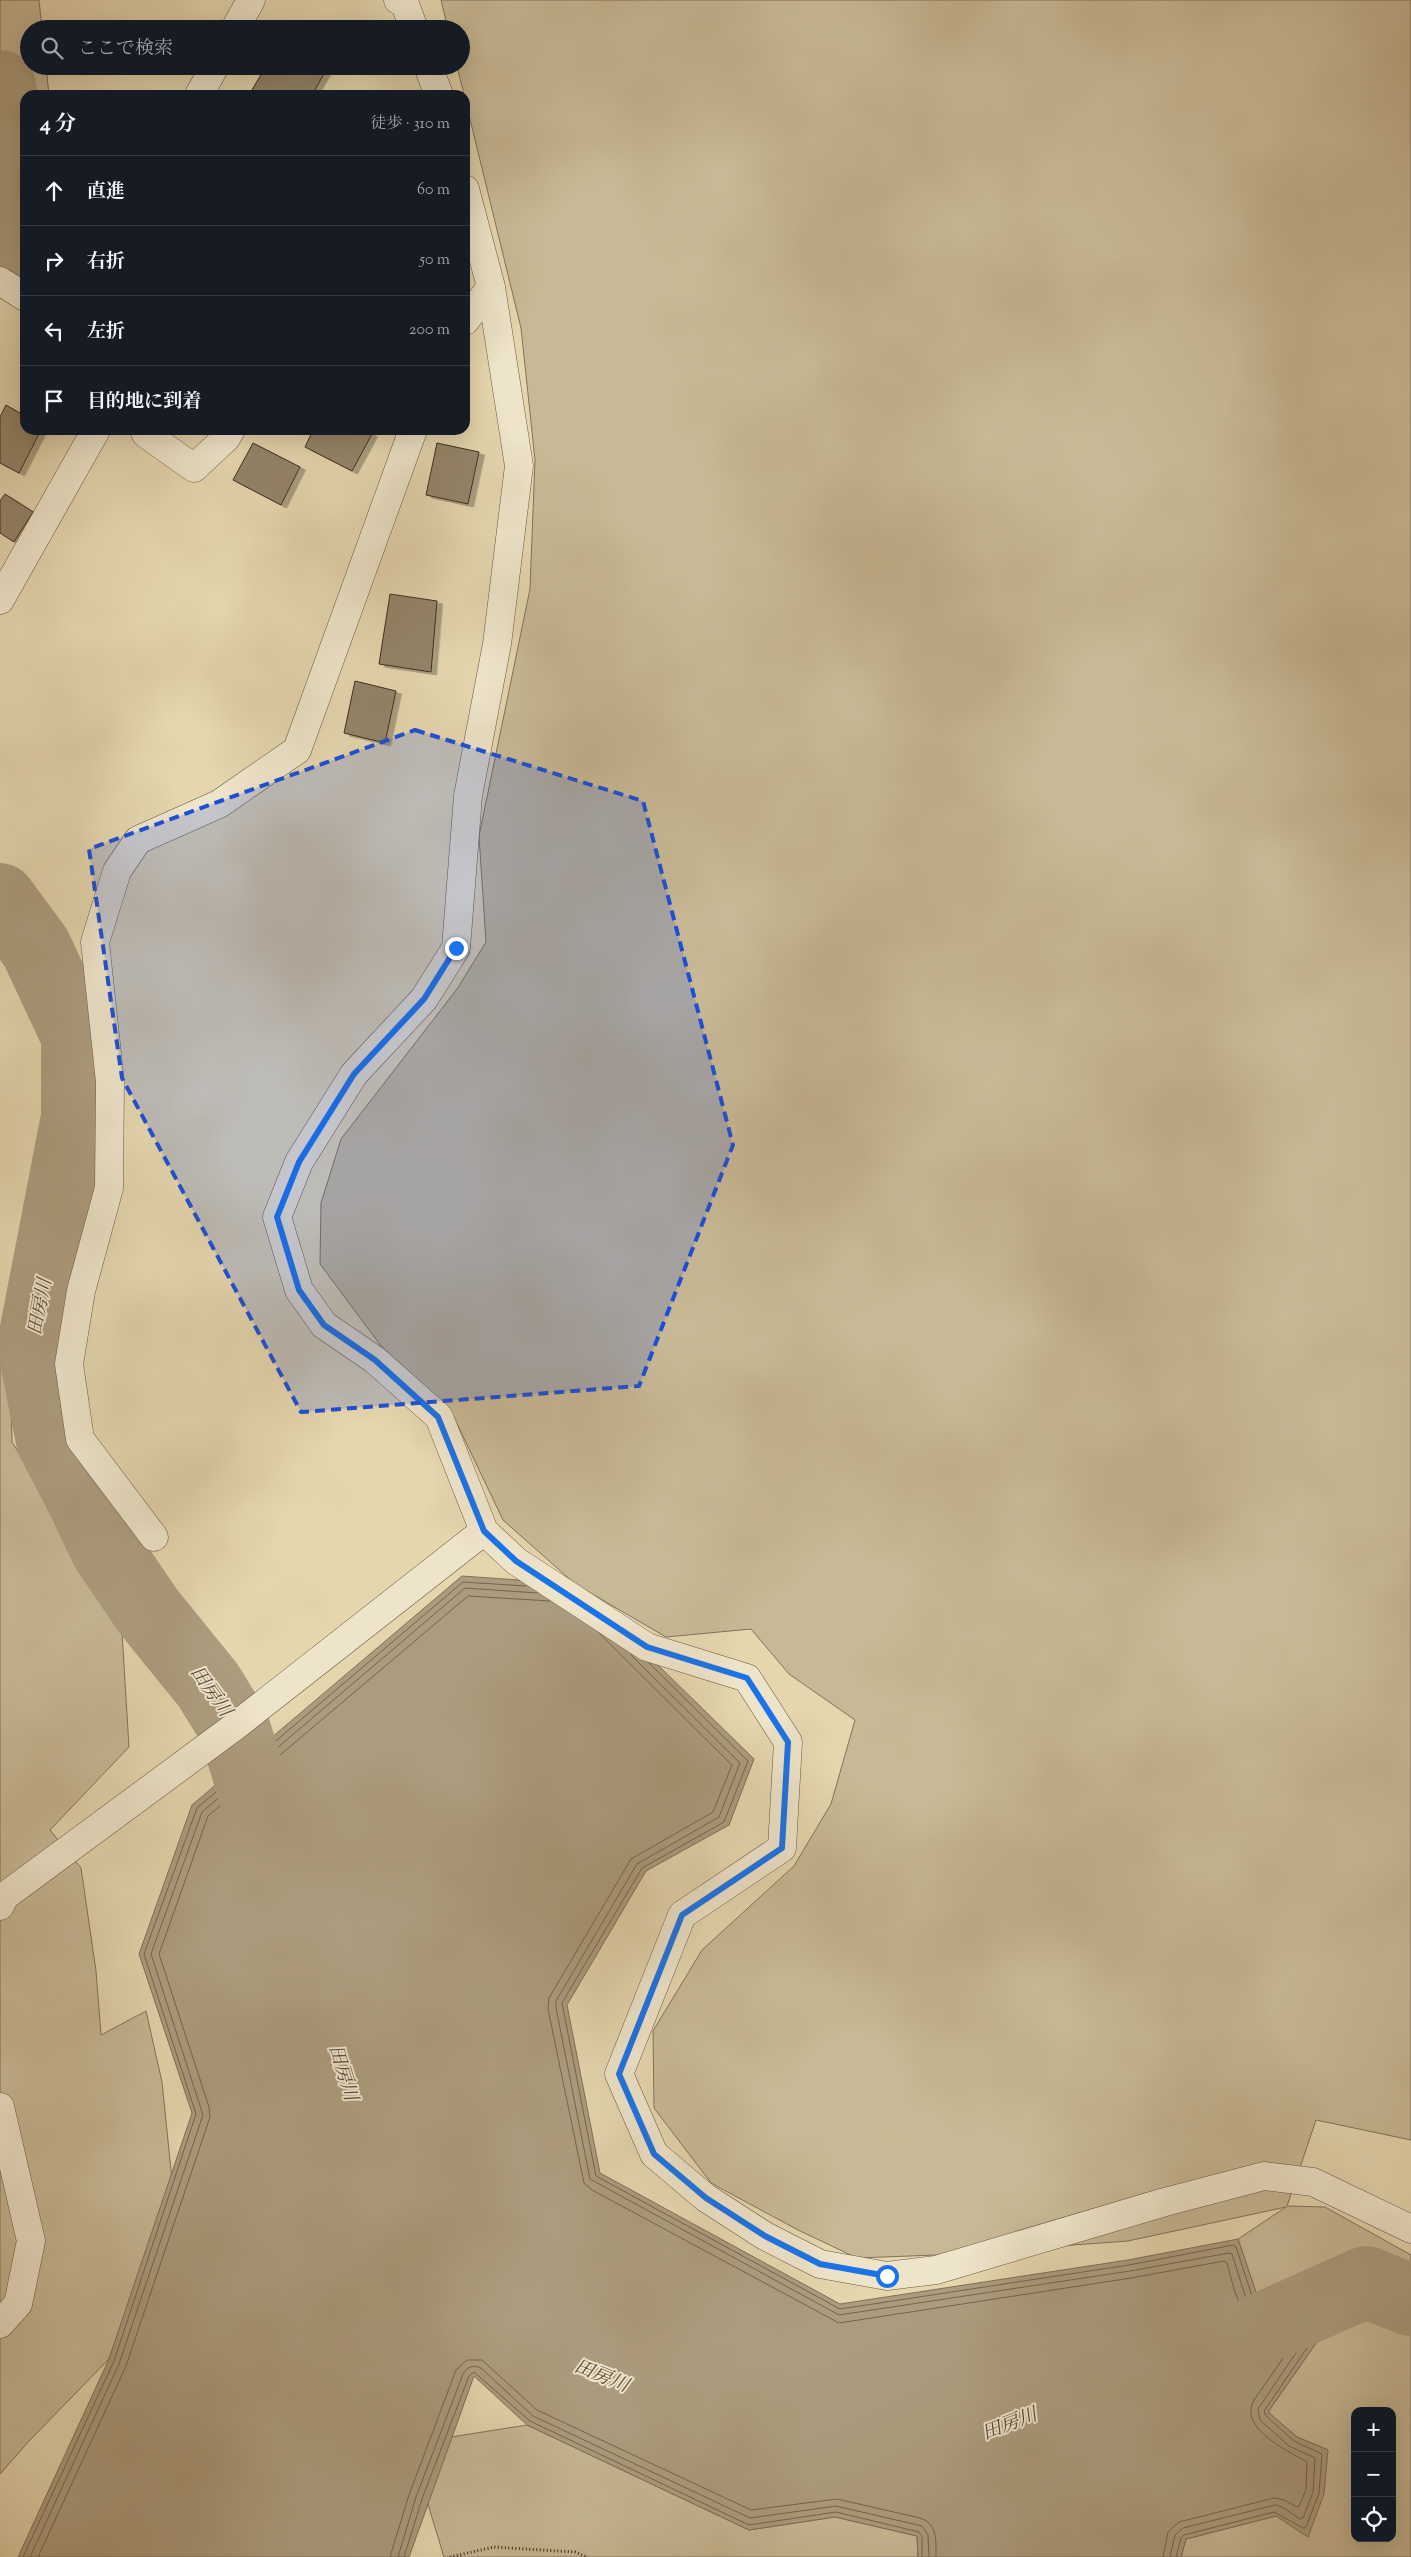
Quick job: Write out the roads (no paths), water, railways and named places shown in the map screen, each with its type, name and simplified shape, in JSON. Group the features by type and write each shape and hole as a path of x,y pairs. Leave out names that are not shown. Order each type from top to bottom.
{"street":[{"path":"240,20 251,0"},
{"path":"398,0 405,4 411,20"},
{"path":"202,90 210,75"},
{"path":"431,75 437,90"},
{"path":"470,208 491,287 519,466 497,644 468,796 456,948 424,999 354,1074 299,1162 277,1217 299,1290 324,1325 375,1360 438,1417 484,1531 516,1561 647,1647 747,1678 788,1742 782,1848 682,1915 619,2074 654,2154 706,2198 765,2236 820,2264 887,2276 936,2270 1165,2202 1264,2176 1313,2182 1411,2229"},
{"path":"0,281 20,294"},
{"path":"470,314 491,287"},
{"path":"0,600 93,435"},
{"path":"147,435 194,468 228,435"},
{"path":"154,1537 80,1438 69,1364 81,1291 109,1188 110,1082 95,942 117,870 138,840 219,804 297,750 411,435"},
{"path":"0,1906 5,1896 234,1728 484,1531"},
{"path":"0,2107 31,2241 18,2304 0,2324"}],"water":[{"path":"462,1576 575,1584 754,1759 729,1825 646,1871 567,2005 600,2173 840,2304 1128,2260 1238,2239 1258,2298 1299,2283 1347,2275 1354,2300 1337,2313 1268,2412 1297,2437 1328,2450 1324,2494 1308,2537 1276,2516 1186,2539 1181,2557 918,2557 917,2536 835,2517 749,2530 527,2425 474,2376 409,2557 18,2557 109,2359 192,2113 139,1954 192,1805"}],"waterway":[{"name":"田房川","path":"0,86 6,122 8,175 4,241 0,260"},
{"name":"田房川","path":"0,899 36,948 77,1036 77,1117 33,1345 52,1441 106,1549 148,1611 208,1685 234,1727 274,1857"},
{"name":"田房川","path":"1261,2329 1366,2282 1411,2300"}]}
